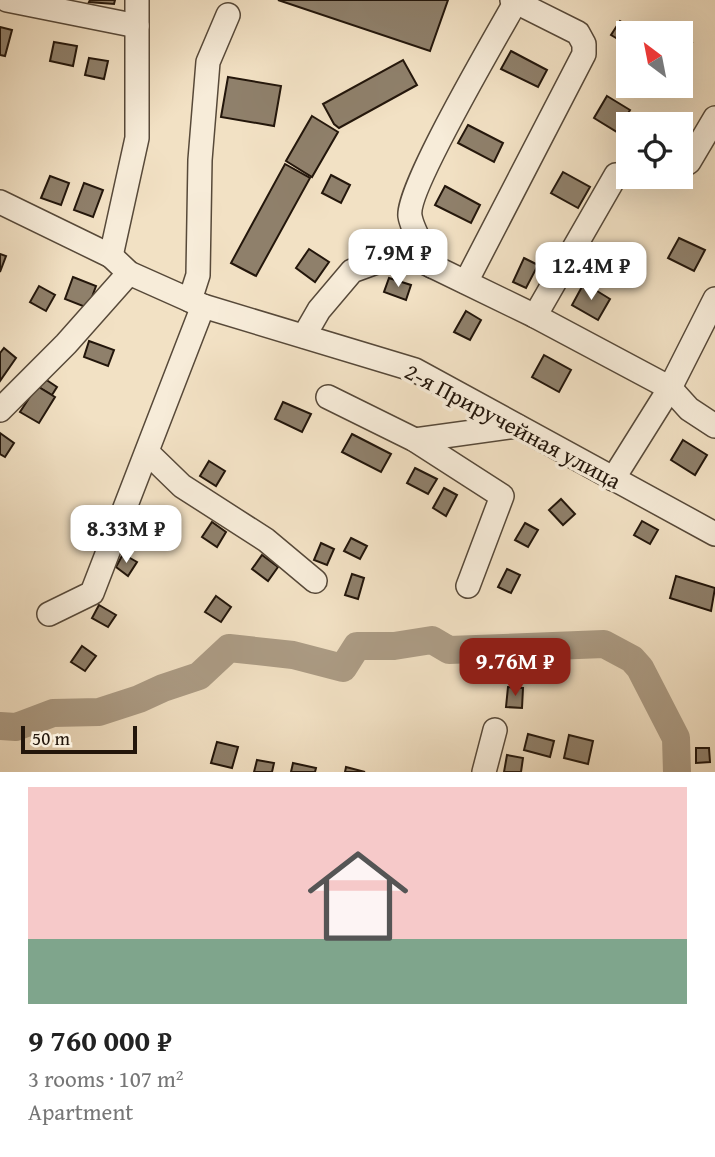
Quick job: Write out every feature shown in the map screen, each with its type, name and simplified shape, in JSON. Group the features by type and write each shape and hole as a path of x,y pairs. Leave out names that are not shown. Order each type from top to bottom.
{"street":[{"path":"7,0 137,26"},
{"path":"111,256 137,138 137,0"},
{"path":"432,266 410,216 412,200 426,167 513,1 578,33 584,44 584,54 466,282"},
{"path":"49,614 92,593 148,453 197,303 200,160 208,62 228,15"},
{"path":"693,155 715,118"},
{"path":"535,316 616,175"},
{"name":"2-я Приручейная улица","path":"0,202 111,256 128,273 197,303 415,370 715,534"},
{"path":"304,336 319,310 352,271 404,252 535,316 670,388 689,408 715,426"},
{"path":"0,410 66,344 128,273"},
{"path":"613,479 670,388 715,299"},
{"path":"328,397 415,440 502,496 468,586"},
{"path":"415,440 517,426"},
{"path":"148,453 182,486 266,540 315,581"},
{"path":"484,772 495,730"}],"building":[{"path":"115,0 114,4 89,2"},
{"path":"278,0 448,0 430,51"},
{"path":"0,27 12,30 5,56 0,55"},
{"path":"54,42 77,46 73,66 50,61"},
{"path":"511,51 547,70 538,87 501,69"},
{"path":"89,58 108,61 104,79 85,75"},
{"path":"403,60 417,85 339,128 334,124 323,104"},
{"path":"228,77 281,86 274,126 221,117"},
{"path":"607,96 630,110 616,112 616,131 594,118"},
{"path":"312,116 338,132 312,177 286,161"},
{"path":"468,125 503,143 494,162 458,143"},
{"path":"285,164 310,178 256,276 231,263"},
{"path":"563,172 590,187 578,208 551,193"},
{"path":"331,175 350,185 341,203 322,193"},
{"path":"50,176 69,183 61,205 41,198"},
{"path":"84,183 103,190 93,217 74,210"},
{"path":"445,186 480,205 471,223 435,205"},
{"path":"679,238 705,250 694,271 668,258"},
{"path":"309,249 329,262 315,282 296,268"},
{"path":"0,254 6,256 0,272"},
{"path":"524,258 538,265 526,288 513,282"},
{"path":"73,277 96,286 88,308 65,299"},
{"path":"389,278 411,285 406,300 384,292"},
{"path":"584,283 610,299 598,320 572,305"},
{"path":"39,286 55,295 46,311 30,302"},
{"path":"466,311 481,320 470,340 454,332"},
{"path":"89,341 114,350 108,366 84,357"},
{"path":"4,348 16,358 0,381 0,353"},
{"path":"544,355 571,370 559,392 532,377"},
{"path":"42,377 57,387 52,395 37,386"},
{"path":"37,386 55,397 39,423 20,412"},
{"path":"283,402 311,414 302,432 275,419"},
{"path":"0,433 14,443 5,457 0,454"},
{"path":"352,434 391,454 381,472 342,452"},
{"path":"683,440 707,455 695,475 671,460"},
{"path":"209,461 225,471 216,486 200,476"},
{"path":"415,468 437,479 428,494 407,483"},
{"path":"444,488 457,495 446,516 433,508"},
{"path":"561,499 575,514 563,525 549,510"},
{"path":"642,521 658,530 650,544 634,535"},
{"path":"212,522 226,532 217,547 202,537"},
{"path":"525,523 538,530 528,547 515,540"},
{"path":"351,538 367,546 360,559 344,551"},
{"path":"321,543 334,549 327,565 314,560"},
{"path":"123,554 137,562 128,576 116,567"},
{"path":"262,555 278,567 268,581 252,569"},
{"path":"507,569 520,575 511,593 498,587"},
{"path":"352,574 364,578 358,599 345,595"},
{"path":"676,576 715,588 711,611 670,598"},
{"path":"216,596 231,607 221,622 205,612"},
{"path":"99,605 116,615 108,627 92,618"},
{"path":"82,646 96,656 85,671 71,662"},
{"path":"508,687 523,688 522,708 506,707"},
{"path":"528,734 554,741 550,757 524,750"},
{"path":"569,735 593,741 588,764 564,758"},
{"path":"217,742 238,747 232,768 211,763"},
{"path":"696,748 709,748 710,762 696,763"},
{"path":"507,755 523,758 521,772 504,772"},
{"path":"257,760 274,763 272,772 254,772"},
{"path":"293,763 316,768 315,772 291,772"},
{"path":"346,767 365,772 345,772"}],"waterway":[{"path":"0,726 16,727 53,713 99,712 139,699 199,676 229,648 293,655 343,668 357,646 394,646 432,640 449,650 604,644 632,659 640,668 676,738 677,772"}]}
